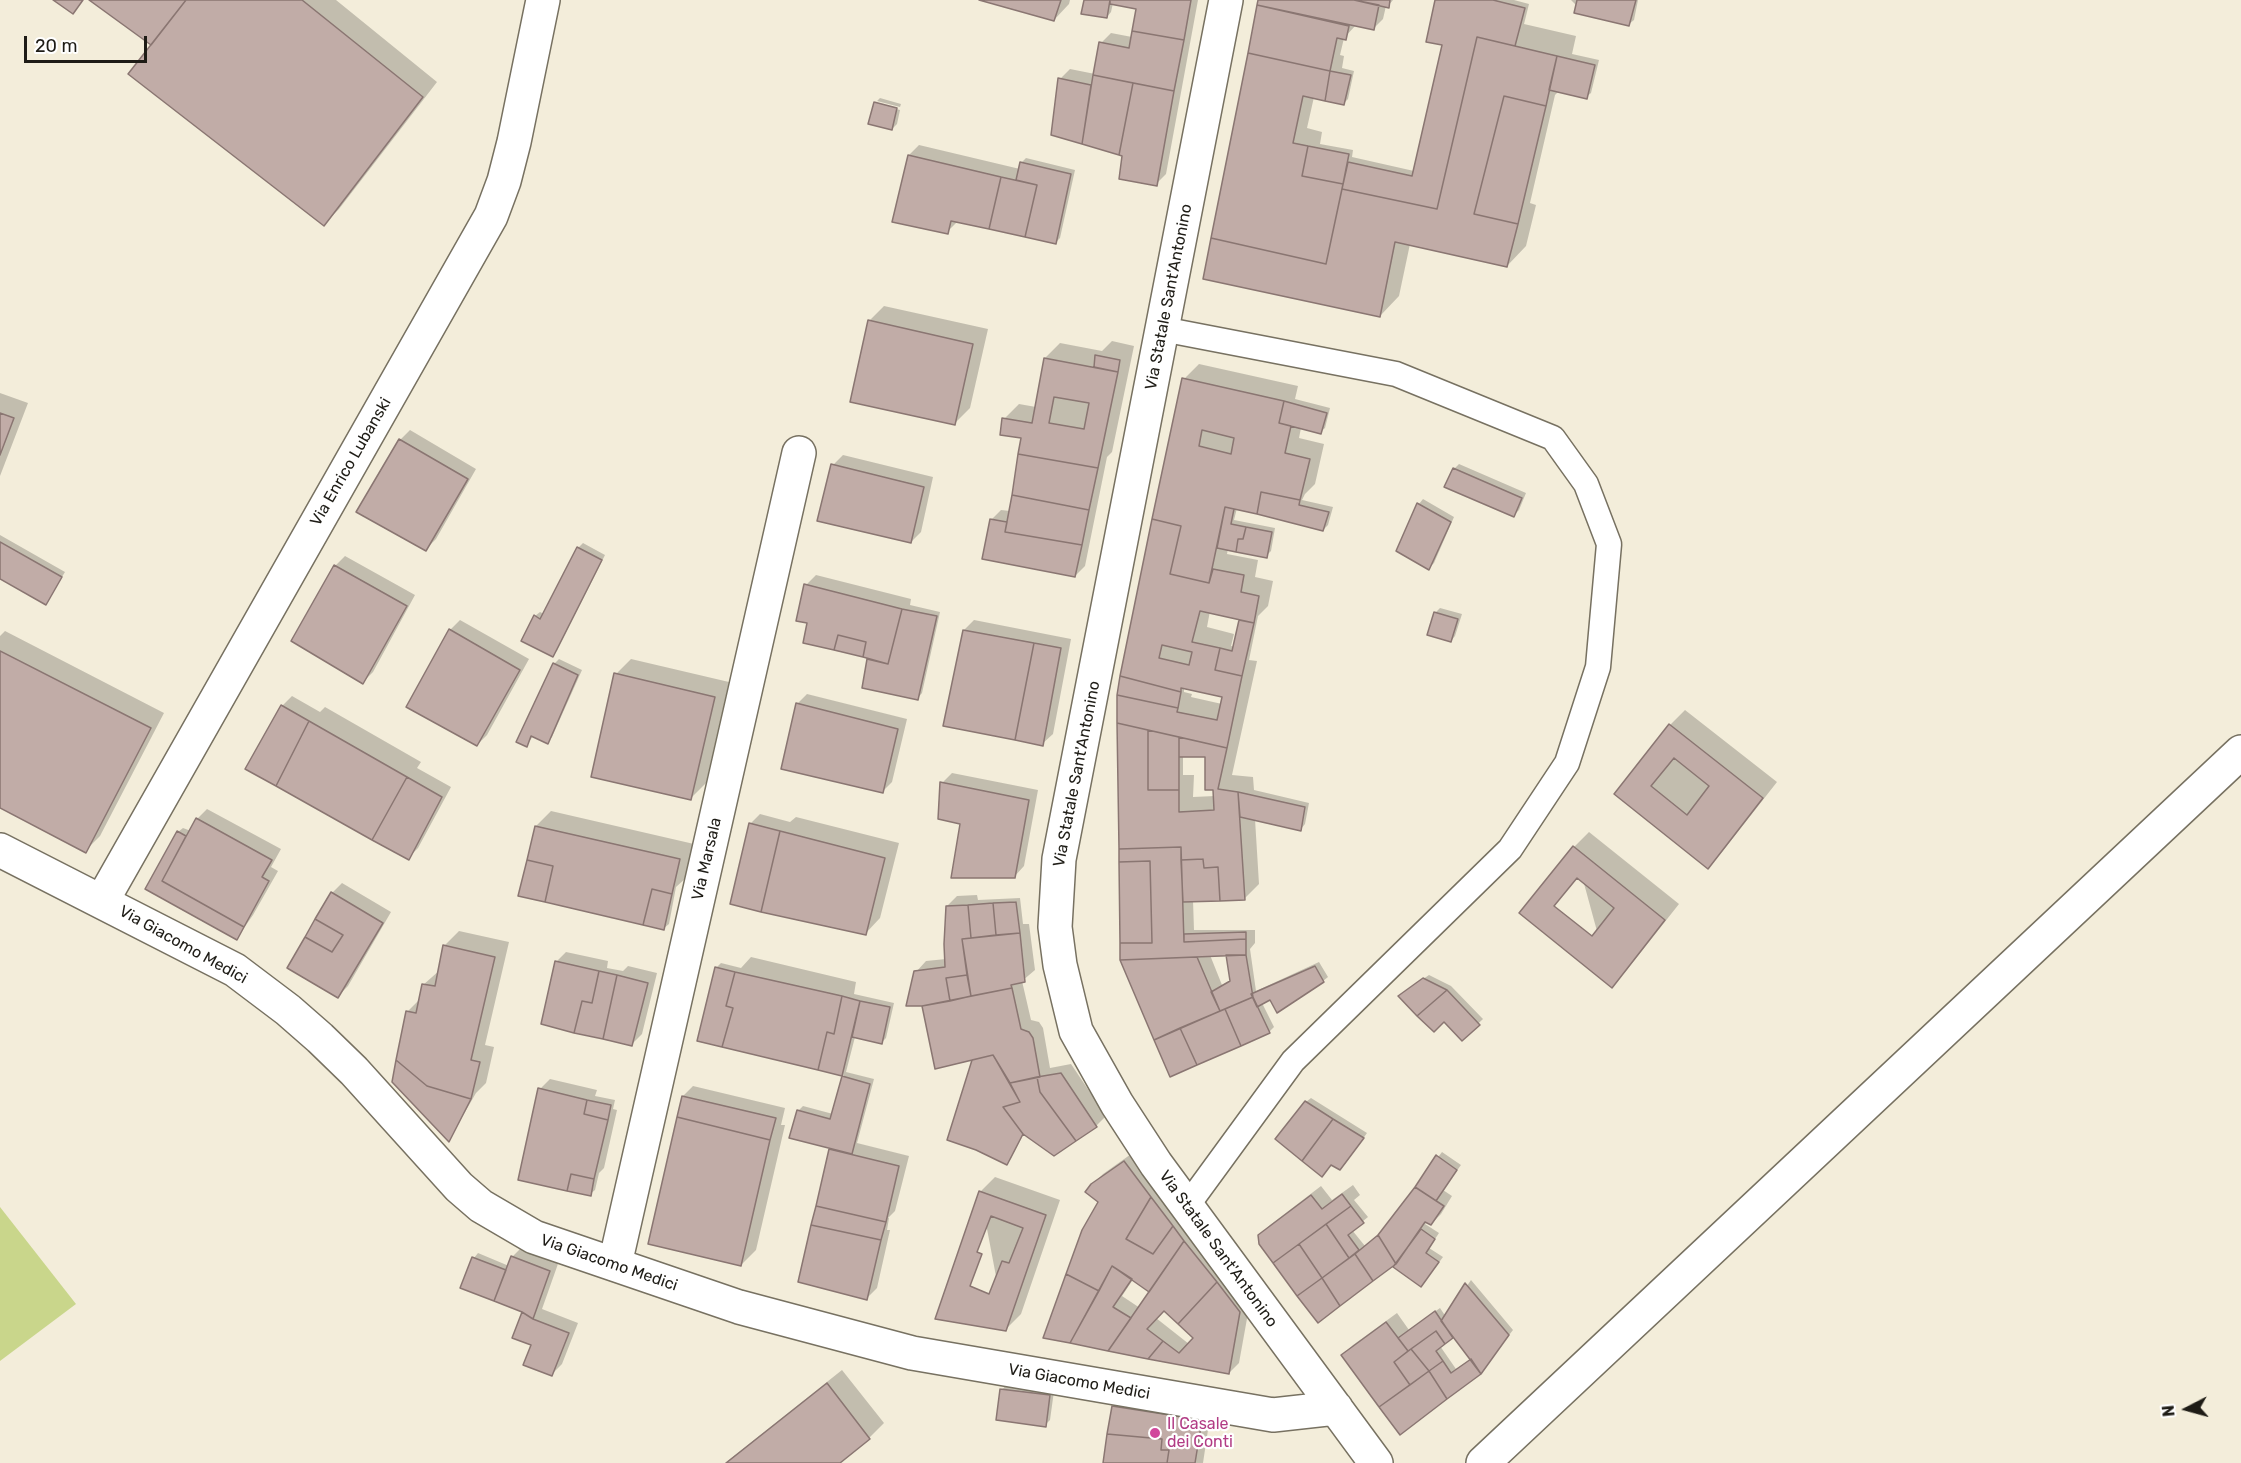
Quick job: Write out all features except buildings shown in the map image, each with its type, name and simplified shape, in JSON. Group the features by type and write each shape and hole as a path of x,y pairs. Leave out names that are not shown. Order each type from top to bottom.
{"main road":[{"name":"Via Enrico Lubanski","path":"102,901 491,216 504,182 514,142 543,0"},
{"name":"Via Statale Sant'Antonino","path":"1226,0 1059,859 1055,927 1062,976 1076,1030 1117,1104 1346,1434 1376,1463"},
{"name":"Via Marsala","path":"615,1264 799,453"},
{"path":"1483,1463 2241,752"},
{"name":"Via Giacomo Medici","path":"0,850 235,970 288,1010 354,1071 459,1186 481,1206 508,1224 534,1237 739,1307 912,1353 1273,1415 1346,1434"}],"lane":[{"path":"1162,329 1396,374 1553,438 1586,484 1609,544 1598,667 1567,763 1510,849 1293,1060 1187,1206"}],"green space":[{"path":"0,1207 76,1304 0,1361"}],"place":[{"name":"Il Casale dei Conti","path":"1155,1433"}]}
